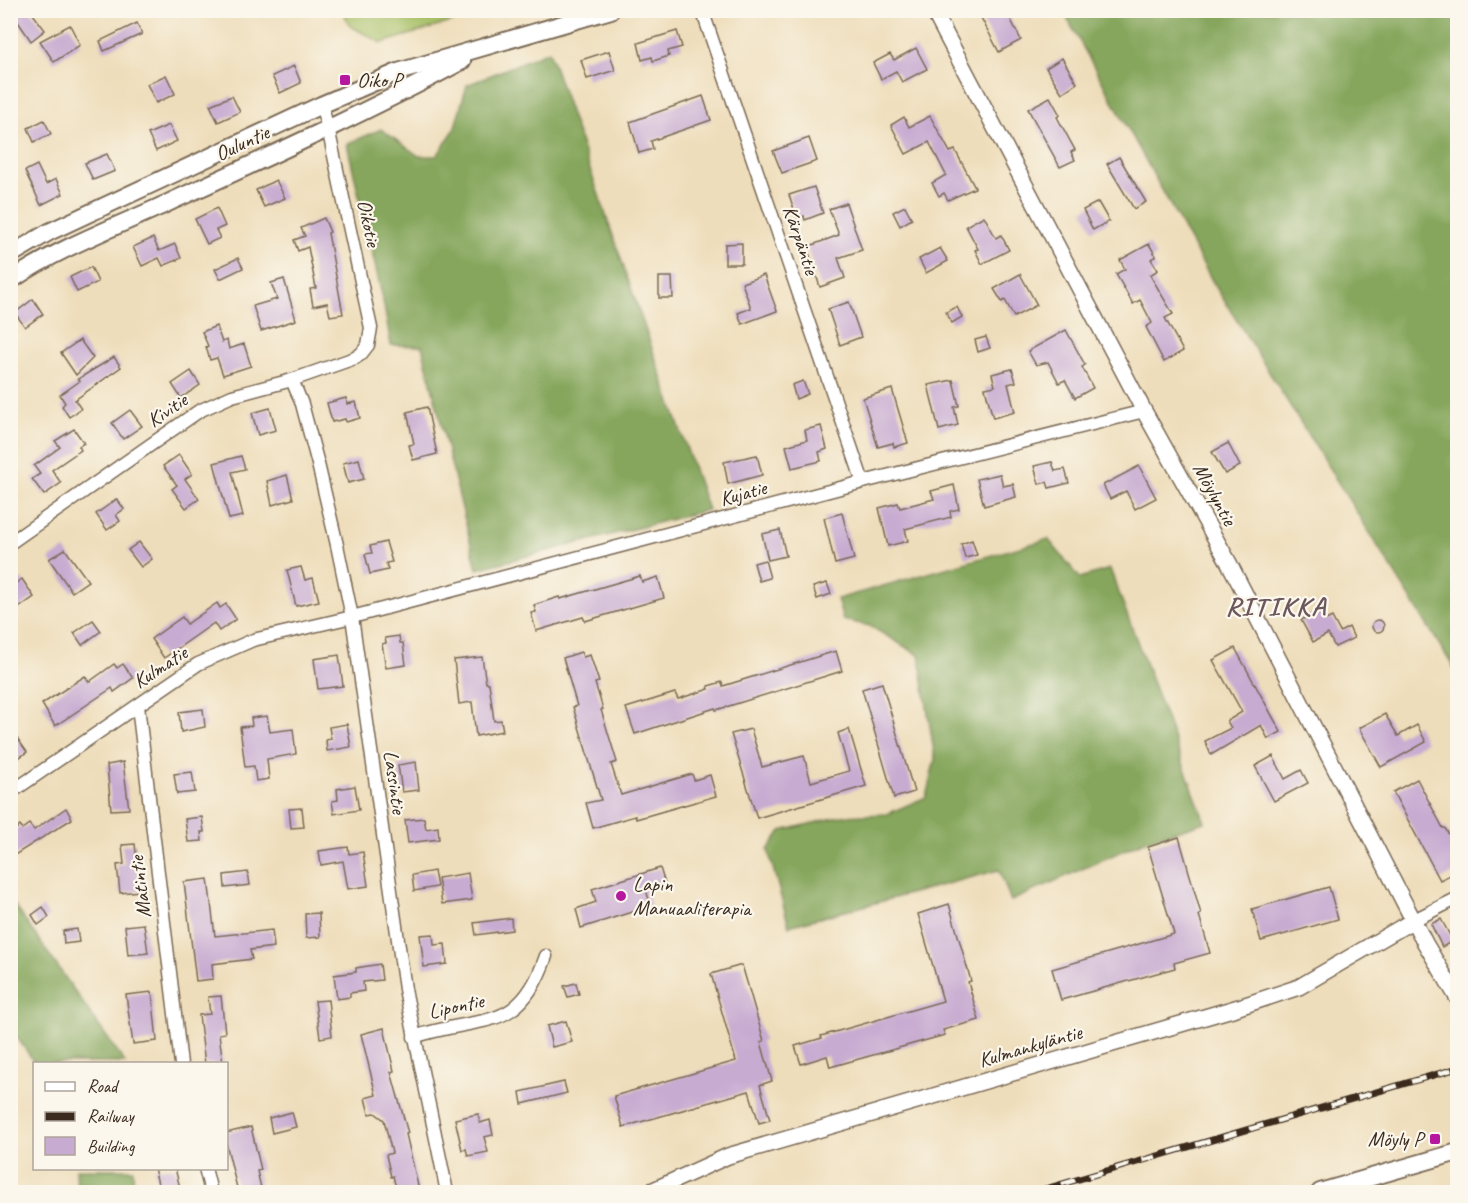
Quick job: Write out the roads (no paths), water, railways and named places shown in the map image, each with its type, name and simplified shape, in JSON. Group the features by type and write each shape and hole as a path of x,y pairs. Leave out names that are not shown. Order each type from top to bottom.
{"main road":[{"name":"Ouluntie","path":"10,255 49,232 321,105 398,72 611,10"},
{"name":"Ouluntie","path":"10,281 46,258 393,98 493,44"},
{"path":"1320,1192 1458,1152"}],"street":[{"name":"Kärpäntie","path":"702,10 863,482"},
{"name":"Möylyntie","path":"933,10 1144,411 1229,563 1414,920 1458,999"},
{"name":"Oikotie","path":"321,105 371,328 365,350"},
{"name":"Kivitie","path":"10,543 199,411 232,396 336,366 355,358 365,350"},
{"name":"Lassintie","path":"292,380 302,404 318,464 352,617 405,988 447,1192"},
{"name":"Kujatie","path":"352,617 863,482 1144,411"},
{"name":"Kulmatie","path":"10,793 198,664 253,640 352,617"},
{"name":"Matintie","path":"138,706 182,1062"},
{"path":"1414,920 1458,898"},
{"name":"Kulmankyläntie","path":"649,1192 728,1156 1239,1007 1299,987 1414,920"},
{"name":"Lipontie","path":"414,1037 444,1027 486,1022 505,1014 531,992 546,956"},
{"path":"206,1170 211,1192"}],"railway":[{"path":"1035,1192 1458,1068"}],"place":[{"name":"Oiko P","path":"345,80"},
{"name":"Lapin Manuaaliterapia","path":"621,896"},
{"name":"Möyly P","path":"1435,1139"}],"district":[{"name":"RITIKKA","path":"1276,606"}]}
